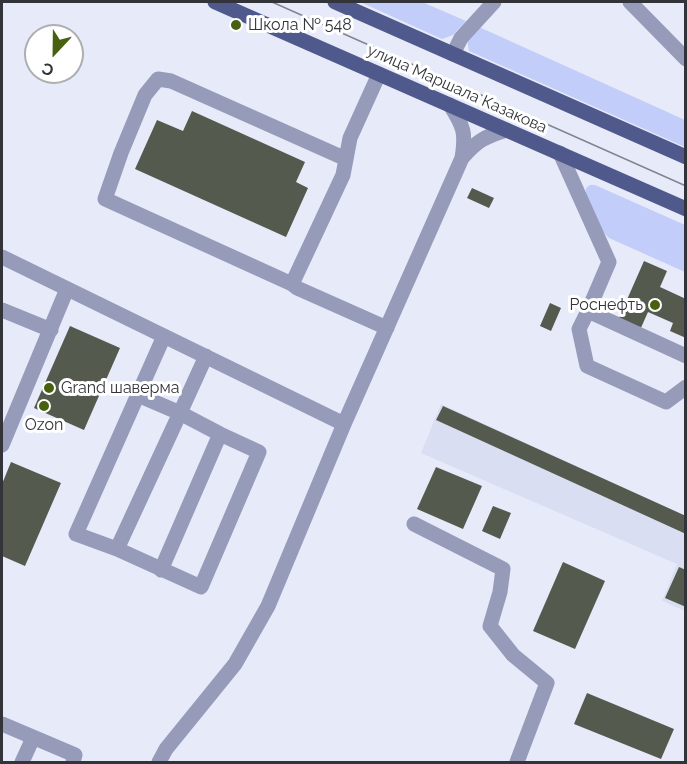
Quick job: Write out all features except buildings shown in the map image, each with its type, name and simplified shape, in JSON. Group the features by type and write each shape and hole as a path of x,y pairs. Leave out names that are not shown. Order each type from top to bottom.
{"main road":[{"name":"улица Маршала Казакова","path":"215,2 686,209"},
{"name":"улица Маршала Казакова","path":"336,2 686,157"}],"street":[{"path":"453,54 461,38 494,2"},
{"path":"630,2 686,58"},
{"path":"292,284 343,174 350,138 379,74"},
{"path":"346,159 171,81 158,79 146,95 121,153 105,199 387,328"},
{"path":"450,105 464,132 462,158"},
{"path":"159,762 166,749 235,664 268,606 344,424 462,158 480,140 506,130"},
{"path":"560,153 609,262 579,329 587,366 666,402 686,387"},
{"path":"2,257 344,424"},
{"path":"2,445 67,289"},
{"path":"2,310 51,330"},
{"path":"588,311 686,356"},
{"path":"138,395 259,452 201,587 117,549 76,534 164,336"},
{"path":"117,549 206,356"},
{"path":"161,570 220,434"},
{"path":"414,524 504,569 490,626 513,655 548,683 517,762"},
{"path":"2,724 75,755 73,762"},
{"path":"22,762 33,738"}],"shaded area":[{"path":"360,2 422,2 466,21 453,35 442,39"},
{"path":"479,27 685,120 685,147 469,51 467,40"},
{"path":"595,185 685,225 685,272 609,238 603,232 586,194 586,188"},
{"path":"441,404 685,516 685,611 662,601 677,564 421,453"}],"tram line":[{"path":"272,2 686,186"}],"place":[{"name":"Школа № 548","path":"236,25"},
{"name":"Роснефть","path":"655,305"},
{"name":"Grand шаверма","path":"49,388"},
{"name":"Ozon","path":"44,406"}]}
